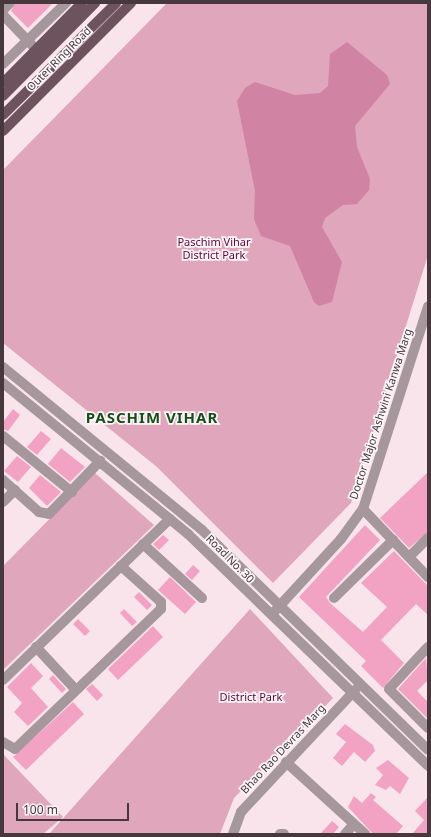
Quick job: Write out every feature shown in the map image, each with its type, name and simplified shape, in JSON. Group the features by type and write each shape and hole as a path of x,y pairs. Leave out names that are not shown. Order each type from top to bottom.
{"main road":[{"name":"Outer Ring Road","path":"3,83 82,3"},
{"path":"3,96 96,3"},
{"path":"3,115 116,3"},
{"name":"Outer Ring Road","path":"3,131 132,3"}],"street":[{"path":"3,10 10,3"},
{"path":"3,64 66,3"},
{"path":"3,15 36,49"},
{"name":"Doctor Major Ashwini Kanwa Marg","path":"270,616 341,539 363,509 428,308"},
{"name":"Road No. 30","path":"3,367 202,530 278,607 428,750"},
{"name":"Road No. 30","path":"3,383 170,519 351,694 428,766"},
{"path":"3,436 72,492"},
{"path":"3,480 39,512 49,514 72,492 100,461"},
{"path":"3,502 15,490"},
{"path":"363,509 428,577"},
{"path":"3,680 170,519"},
{"path":"409,557 428,538"},
{"path":"334,598 393,540"},
{"path":"143,544 202,598"},
{"path":"3,742 15,749 162,606 121,566"},
{"path":"36,647 75,689"},
{"path":"428,647 389,688 428,728"},
{"name":"Bhao Rao Devras Marg","path":"233,834 241,812 286,762 360,685"},
{"path":"286,762 365,834"},
{"path":"345,834 354,824"}],"green space":[{"name":"Paschim Vihar District Park","path":"167,3 428,3 428,255 351,503 273,583 157,467 3,343 3,170"},
{"path":"95,473 154,525 3,670 3,566"},
{"name":"District Park","path":"250,609 333,698 234,798 220,834 49,834"},
{"path":"3,754 63,817 43,834 3,834"}],"shaded area":[{"path":"347,42 387,75 390,84 355,126 357,147 370,179 369,190 357,204 343,205 325,218 322,227 342,262 332,302 319,306 314,302 290,246 261,236 254,219 255,191 237,101 245,88 255,82 295,95 320,93 328,86 330,54"}],"building":[{"path":"16,3 53,3 28,28 11,11"},
{"path":"13,409 20,415 8,431 3,429 3,422"},
{"path":"41,431 51,439 37,455 27,447"},
{"path":"61,448 85,467 70,482 48,464"},
{"path":"17,456 31,467 18,482 4,471"},
{"path":"428,472 428,532 409,548 380,518"},
{"path":"40,475 61,492 47,506 29,488"},
{"path":"365,525 380,540 326,597 330,603 363,632 387,607 361,583 394,551 428,586 428,615 416,604 381,640 404,663 383,688 361,666 366,661 299,597"},
{"path":"163,535 169,540 159,550 153,544"},
{"path":"193,565 200,571 192,580 185,574"},
{"path":"170,577 196,602 185,614 158,590"},
{"path":"139,592 152,605 147,610 134,597"},
{"path":"124,609 137,622 132,626 120,613"},
{"path":"78,619 90,631 85,636 73,624"},
{"path":"153,626 163,637 118,680 108,669"},
{"path":"426,658 428,680 417,691 428,702 428,719 398,689"},
{"path":"31,663 43,676 31,688 48,707 28,726 14,712 22,703 7,687"},
{"path":"53,675 66,689 62,693 49,679"},
{"path":"92,684 103,695 97,701 86,689"},
{"path":"73,702 84,714 26,770 13,757"},
{"path":"345,724 373,745 375,751 365,762 354,752 342,766 333,758 346,742 336,734"},
{"path":"388,760 409,778 400,794 390,786 386,790 375,785 383,775 376,768"},
{"path":"371,793 376,797 373,800 403,826 396,834 373,834 348,807 354,796 362,803"},
{"path":"428,797 428,834 412,834 424,820 415,811"},
{"path":"332,821 339,827 333,834 320,834"}],"district":[{"name":"PASCHIM VIHAR","path":"152,418"}]}
